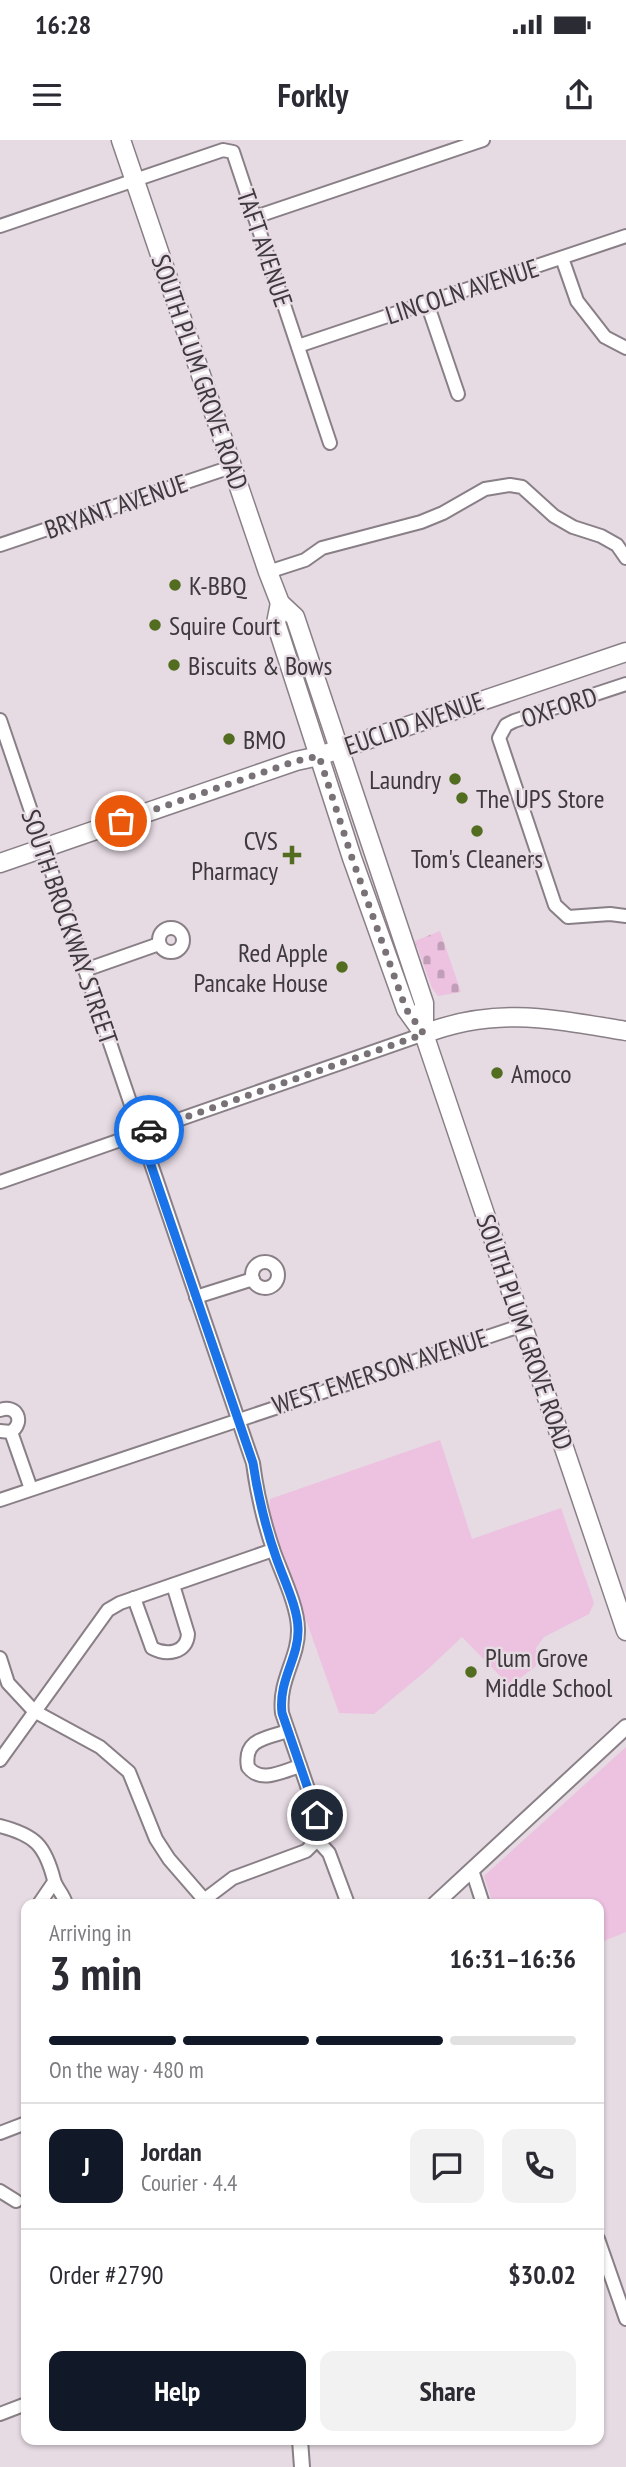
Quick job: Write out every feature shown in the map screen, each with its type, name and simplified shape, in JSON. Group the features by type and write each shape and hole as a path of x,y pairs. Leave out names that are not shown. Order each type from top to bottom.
{"main road":[{"name":"SOUTH PLUM GROVE ROAD","path":"121,140 268,572 280,603 295,617 340,748 424,1003 424,1034"},
{"name":"SOUTH PLUM GROVE ROAD","path":"280,603 276,623 352,858 406,1009 424,1034 622,1605 626,1631"},
{"name":"EUCLID AVENUE","path":"0,863 296,761 319,756 626,652"},
{"path":"424,1034 455,1023 499,1016 544,1017 626,1031"}],"street":[{"path":"255,217 483,140"},
{"name":"TAFT AVENUE","path":"135,180 223,150 233,152 330,443"},
{"path":"0,226 135,180"},
{"name":"LINCOLN AVENUE","path":"298,346 626,236"},
{"path":"562,257 577,301 605,337 626,348"},
{"path":"427,303 458,394"},
{"name":"BRYANT AVENUE","path":"0,545 231,467"},
{"path":"268,572 305,560 322,548 421,523 485,489 510,485 522,487 554,516 573,527 601,536 617,545 626,558"},
{"name":"OXFORD","path":"626,684 514,721 506,726 499,738 555,905 568,916 626,916"},
{"name":"SOUTH BROCKWAY STREET","path":"0,720 253,1463 262,1516 298,1629 280,1696 282,1713 317,1815 317,1840"},
{"path":"85,970 159,944"},
{"path":"0,1182 424,1034"},
{"path":"196,1297 253,1279"},
{"name":"WEST EMERSON AVENUE","path":"0,1500 523,1325"},
{"path":"0,1410 10,1408 18,1416 18,1425 6,1432 31,1489"},
{"path":"0,1760 108,1610 134,1598 273,1550"},
{"path":"134,1598 152,1648 166,1654 172,1653 185,1646 188,1634 173,1585"},
{"path":"0,1658 8,1683 34,1711 100,1747 129,1772 156,1839 169,1859 203,1899"},
{"path":"440,1899 626,1727"},
{"path":"288,1731 259,1740 250,1746 247,1753 248,1767 258,1776 264,1777 300,1766"},
{"path":"0,1826 21,1832 37,1842 51,1865 54,1882 64,1899"},
{"path":"209,1899 233,1878 306,1851 317,1840 329,1853 346,1899"},
{"path":"472,1870 482,1899"},
{"path":"42,1899 54,1882"},
{"path":"0,2133 21,2125"},
{"path":"0,2191 16,2201"},
{"path":"604,2256 626,2319"},
{"path":"0,2414 21,2406"},
{"path":"300,2445 302,2467"}],"green space":[{"path":"440,931 461,992 438,996 432,988 415,941"},
{"path":"440,1440 472,1539 561,1508 594,1603 589,1614 544,1637 536,1648 536,1666 510,1686 462,1637 374,1714 339,1713 269,1515 270,1499"},
{"path":"626,1747 626,1932 604,1941 604,1899 491,1899 484,1876"}],"way so far":[{"path":"121,821 296,761 319,756 406,1009 424,1034 149,1130"}],"place":[{"name":"K-BBQ","path":"175,585"},
{"name":"Squire Court","path":"155,625"},
{"name":"Biscuits & Bows","path":"174,665"},
{"name":"BMO","path":"229,739"},
{"name":"Laundry","path":"455,779"},
{"name":"The UPS Store","path":"462,798"},
{"name":"Tom's Cleaners","path":"477,831"},
{"name":"CVS Pharmacy","path":"292,855"},
{"name":"Red Apple Pancake House","path":"342,967"},
{"name":"Amoco","path":"497,1073"},
{"name":"Plum Grove Middle School","path":"471,1672"}],"route":[{"path":"149,1130 140,1133 253,1463 262,1516 297,1619 298,1637 280,1696 282,1713 317,1815"}]}
